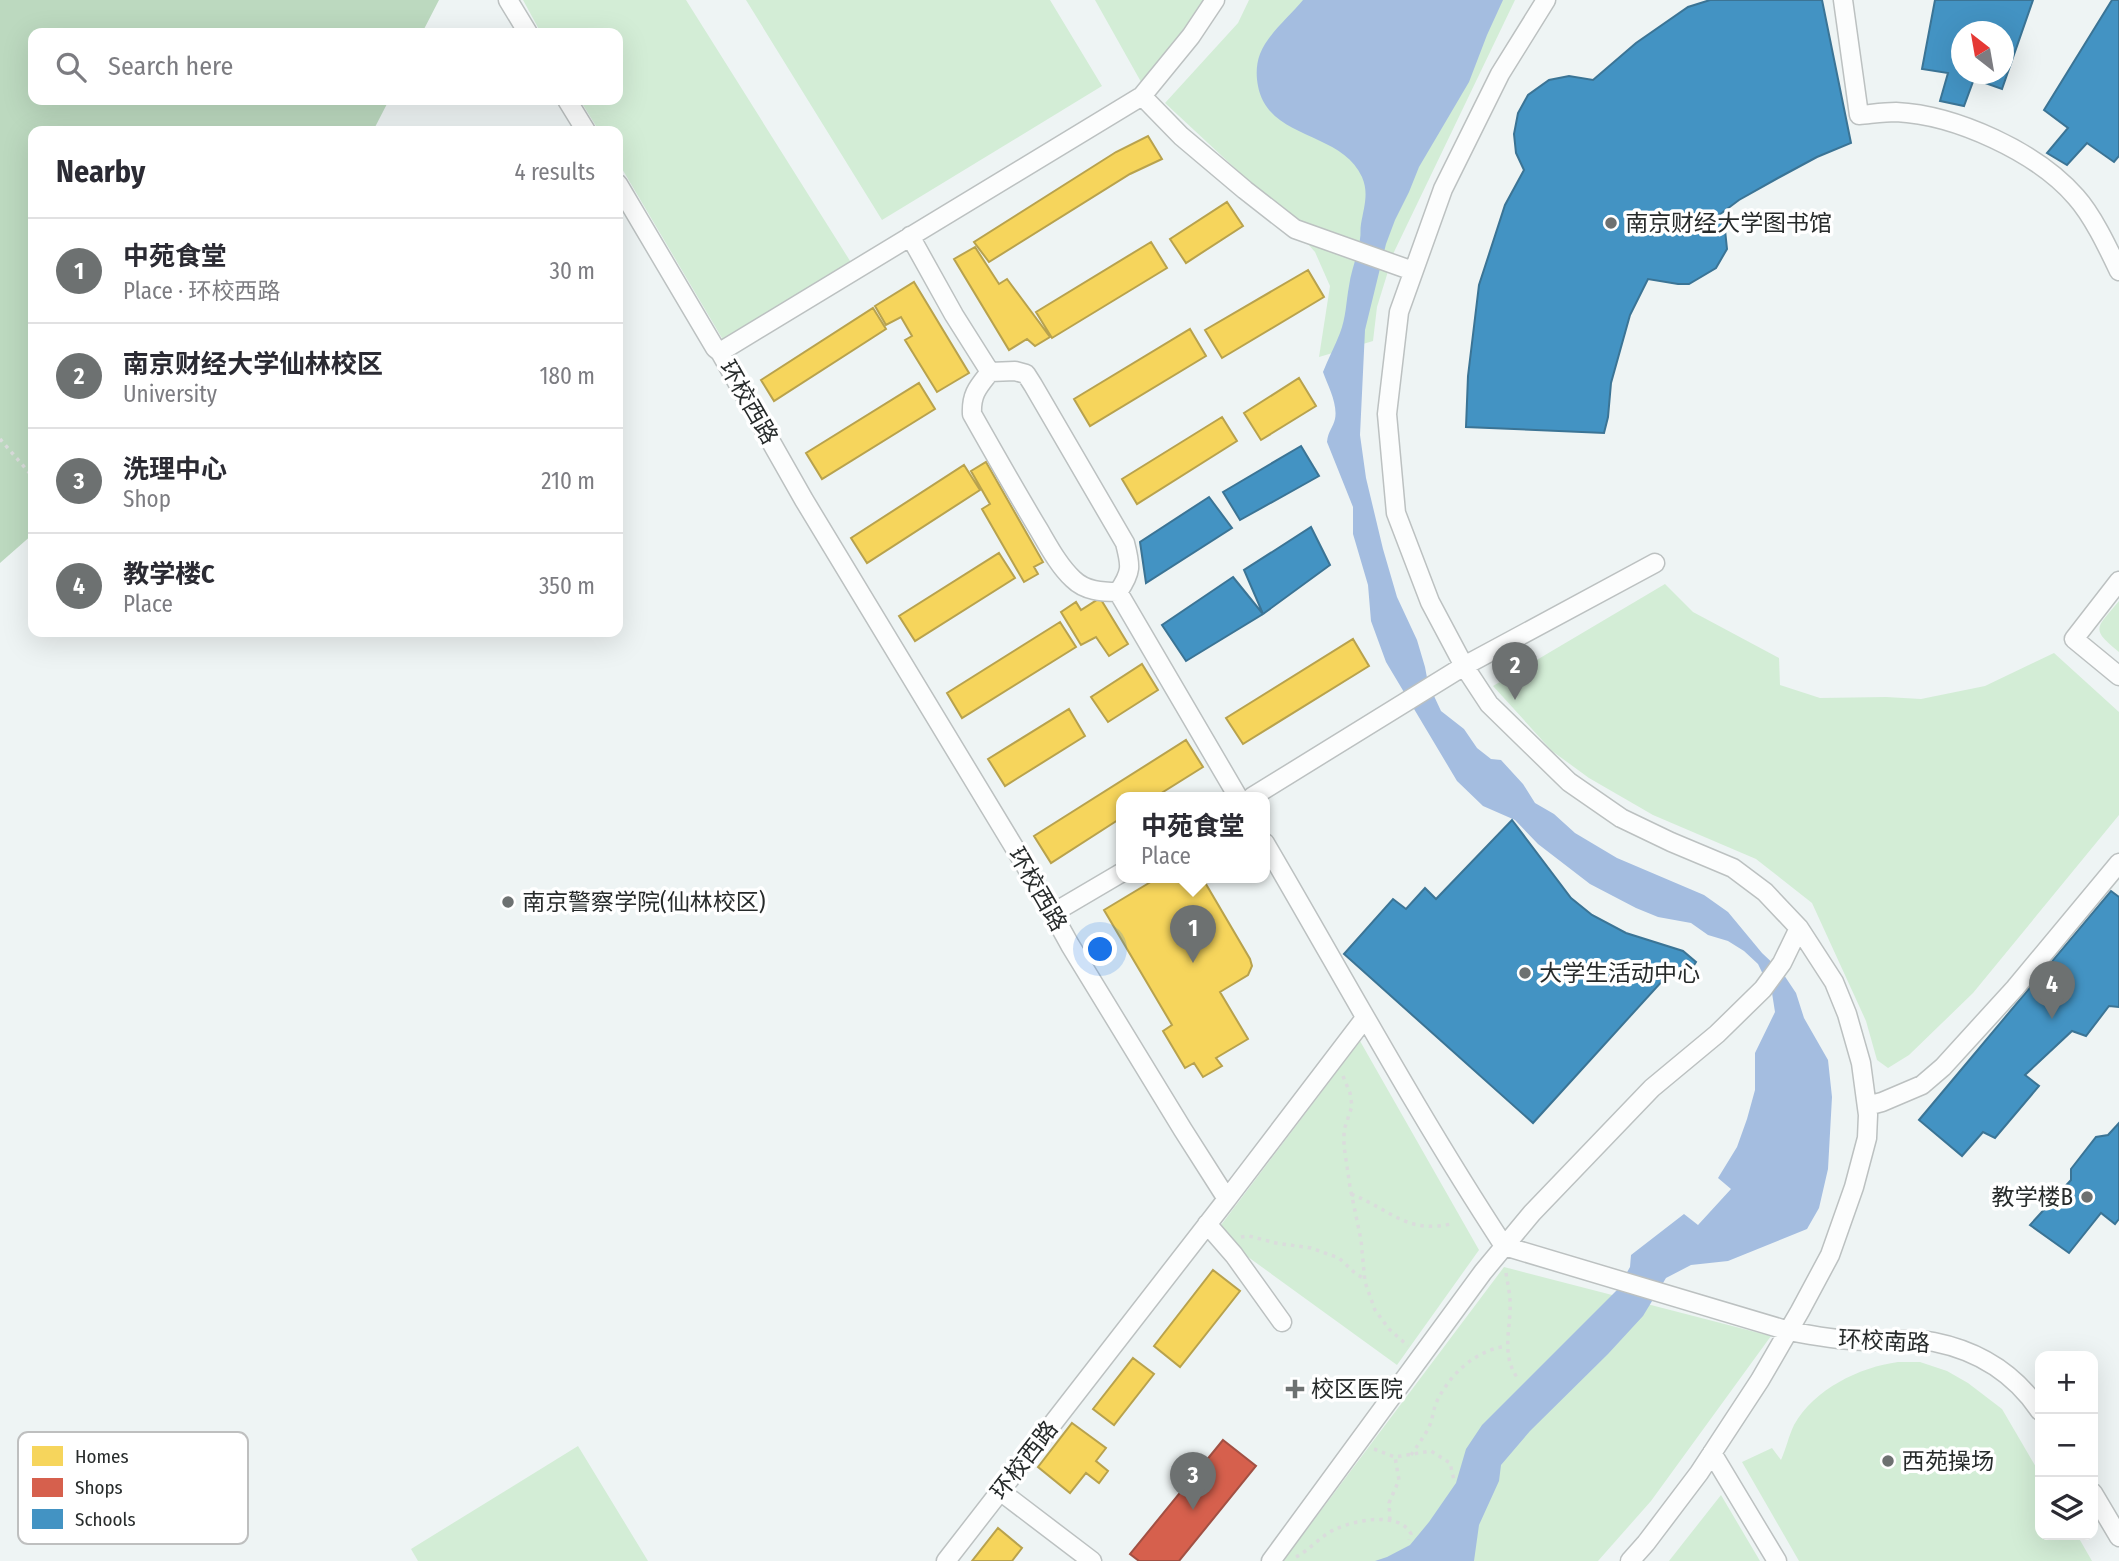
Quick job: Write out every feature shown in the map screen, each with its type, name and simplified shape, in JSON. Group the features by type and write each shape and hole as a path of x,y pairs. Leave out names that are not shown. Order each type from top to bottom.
{"street":[{"path":"508,0 525,28"},
{"path":"720,352 1142,96 1191,36 1215,0"},
{"path":"1546,0 1500,74 1443,190 1399,312 1387,414 1396,513 1430,603 1464,666 1489,704 1569,782 1621,818 1733,868 1765,892 1799,928 1834,982 1847,1014 1861,1063 1867,1106 1867,1138 1854,1187 1830,1255 1789,1331 1712,1454 1630,1561"},
{"path":"1843,0 1859,115 1895,112 1932,117 1971,130 2010,148 2048,171 2077,198 2119,271"},
{"path":"1142,96 1181,136 1295,229 1413,271"},
{"path":"570,105 583,126"},
{"name":"环校西路","path":"623,192 715,348 720,352 804,500 1227,1199 946,1561"},
{"path":"910,236 954,315 990,372"},
{"path":"1015,371 1026,374 1033,385 1125,544 1131,565 1126,581 1118,592 1088,589 1074,581 1023,504 972,414 971,400 990,372 1015,371"},
{"path":"1260,792 1464,666 1655,563"},
{"path":"2119,581 2074,639 2119,676"},
{"path":"1118,592 1235,792"},
{"path":"1270,852 1365,1018 1504,1247"},
{"path":"1867,1106 1922,1085 1943,1067 2015,988 2119,863"},
{"path":"1053,913 1116,876"},
{"path":"1271,1561 1483,1272 1532,1213 1653,1088 1717,1034 1763,989 1782,963 1799,928"},
{"path":"1227,1199 1365,1018"},
{"path":"1207,1224 1234,1255 1282,1322"},
{"name":"环校南路","path":"1504,1247 1789,1331 1851,1340 1934,1342 1979,1356 2008,1374 2035,1404"},
{"path":"1712,1454 1777,1561"},
{"path":"1000,1491 1092,1561"},
{"path":"2098,1501 2119,1537"}],"path":[{"path":"0,439 28,471"},
{"path":"1333,1058 1350,1093 1352,1106 1344,1130 1364,1278 1375,1310 1389,1329 1409,1348"},
{"path":"1351,1194 1421,1227 1451,1224"},
{"path":"1220,1239 1249,1236 1311,1248 1339,1258 1364,1278"},
{"path":"1504,1247 1511,1310 1506,1346 1519,1380"},
{"path":"1412,1455 1430,1426 1438,1400 1455,1373 1479,1355 1506,1346"},
{"path":"1370,1445 1395,1457 1431,1451 1447,1460 1454,1480"},
{"path":"1390,1520 1389,1503 1399,1480 1395,1457"},
{"path":"1290,1557 1294,1558 1305,1552 1334,1529 1372,1520 1390,1520 1406,1525 1411,1534 1409,1540"}],"green space":[{"path":"0,0 439,0 425,28 28,28 28,105 386,105 376,126 28,126 28,538 0,563"},
{"path":"523,0 686,0 857,272 729,350 623,170 623,126 596,126 583,105 623,105 623,28 538,28"},
{"path":"746,0 1050,0 1102,86 882,220"},
{"path":"1095,0 1217,0 1145,89"},
{"path":"1249,0 1515,0 1394,252 1377,307 1373,341 1319,357 1330,286 1315,252 1267,198 1165,103 1238,23"},
{"path":"1665,584 1693,612 1779,658 1780,685 1820,698 1921,699 1985,686 2054,653 2119,712 2119,815 1973,993 1909,1055 1888,1068 1877,1060 1866,1021 1812,903 1756,859 1653,815 1589,778 1552,751 1493,686"},
{"path":"2119,601 2119,652 2103,638 2100,628"},
{"path":"1360,1041 1479,1250 1397,1365 1215,1233"},
{"path":"1504,1267 1771,1336 1651,1501 1598,1561 1283,1561"},
{"name":"西苑操场","path":"1920,1362 1947,1371 2002,1409 2035,1465 2035,1540 2080,1540 2092,1561 1799,1561 1742,1462 1772,1448 1781,1460 1794,1425 1813,1401 1839,1382 1883,1365"},
{"path":"578,1446 648,1561 418,1561 411,1549"},
{"path":"1721,1495 1760,1561 1669,1561"}],"water":[{"path":"1303,0 1503,0 1469,82 1419,167 1395,220 1386,244 1365,330 1360,435 1366,478 1397,597 1417,640 1428,683 1441,711 1464,729 1477,748 1491,759 1501,760 1523,784 1535,803 1554,814 1575,833 1617,858 1704,895 1728,912 1762,953 1782,972 1796,993 1804,1018 1828,1060 1832,1097 1828,1169 1819,1208 1807,1229 1728,1261 1691,1265 1666,1278 1643,1316 1530,1431 1501,1465 1499,1481 1479,1525 1474,1561 1375,1561 1410,1545 1456,1483 1466,1449 1482,1425 1617,1290 1630,1267 1631,1255 1684,1214 1698,1225 1731,1189 1718,1178 1737,1147 1747,1119 1755,1090 1755,1053 1775,1012 1772,993 1758,964 1744,951 1728,941 1708,935 1691,923 1658,917 1590,884 1538,844 1515,820 1483,806 1457,781 1386,662 1371,621 1368,585 1353,534 1353,507 1327,442 1336,413 1323,372 1344,322 1350,280 1358,251 1365,200 1364,183 1352,162 1339,151 1276,117 1265,104 1257,82 1260,54 1273,33"}],"building: Homes":[{"path":"1148,136 1162,159 1130,174 989,262 974,242 1116,152"},
{"path":"1227,202 1243,226 1186,263 1170,239"},
{"path":"1151,242 1167,268 1052,338 1036,312"},
{"path":"975,247 999,284 1007,279 1050,337 1035,346 1027,339 1009,350 954,259"},
{"path":"1308,270 1324,297 1222,358 1205,330"},
{"path":"914,282 969,373 937,392 905,340 912,336 901,317 886,325 875,306"},
{"path":"873,308 886,329 774,401 761,380"},
{"path":"1190,329 1206,356 1090,426 1074,399"},
{"path":"1299,378 1316,406 1261,440 1244,413"},
{"path":"919,383 935,409 822,479 806,453"},
{"path":"1222,417 1237,441 1137,504 1122,479"},
{"path":"986,462 1043,562 1034,567 1038,574 1024,582 982,509 990,504 971,471"},
{"path":"964,465 980,490 867,563 851,538"},
{"path":"999,553 1015,578 915,641 899,616"},
{"path":"1100,598 1128,644 1109,656 1096,637 1081,645 1061,612 1076,602 1081,610"},
{"path":"1060,622 1076,647 962,718 947,693"},
{"path":"1353,639 1369,666 1243,744 1226,718"},
{"path":"1142,664 1158,690 1108,722 1091,697"},
{"path":"1069,709 1085,736 1005,786 988,759"},
{"path":"1186,740 1203,767 1163,792 1116,792 1116,821 1051,863 1034,836"},
{"path":"1149,883 1205,883 1252,966 1248,975 1220,992 1248,1039 1216,1058 1222,1066 1203,1077 1194,1063 1185,1068 1163,1031 1172,1025 1104,910"},
{"path":"1213,1270 1240,1291 1180,1367 1154,1346"},
{"path":"1133,1358 1154,1374 1114,1425 1093,1409"},
{"path":"1072,1423 1106,1448 1096,1461 1108,1471 1099,1483 1086,1473 1070,1493 1038,1467"},
{"path":"998,1528 1022,1548 1012,1561 972,1561"}],"building: Shops":[{"path":"1223,1440 1256,1466 1179,1561 1139,1561 1130,1554"}],"building: Schools":[{"name":"南京财经大学图书馆","path":"1710,0 1822,0 1851,143 1778,178 1719,215 1725,230 1727,249 1716,268 1689,284 1648,279 1630,315 1611,383 1604,433 1466,427 1468,376 1479,285 1505,205 1524,170 1516,153 1514,134 1518,113 1528,95 1549,80 1569,76 1593,80 1636,43 1688,7"},
{"path":"1935,0 2033,0 2014,55 2014,21 1951,21 1951,84 1972,84 1964,106 1940,101 1948,73 1922,69"},
{"path":"2112,0 2119,0 2119,156 2114,162 2087,143 2067,165 2047,153 2068,128 2044,110"},
{"path":"1988,84 2004,84 2002,89"},
{"path":"1301,446 1319,476 1240,520 1223,492"},
{"path":"1209,497 1232,528 1146,583 1140,542"},
{"path":"1311,527 1330,565 1263,614 1244,570"},
{"path":"1233,577 1263,614 1186,661 1162,625"},
{"name":"大学生活动中心","path":"1512,820 1571,898 1592,915 1626,933 1683,951 1696,962 1691,970 1664,979 1533,1123 1344,954 1393,899 1406,909 1425,888 1436,899"},
{"path":"2111,891 2119,897 2119,1007 2109,1006 2086,1036 2072,1031 2025,1075 2039,1086 1995,1138 1983,1132 1962,1156 1919,1120"},
{"name":"教学楼B","path":"2119,1123 2119,1219 2115,1224 2101,1213 2069,1253 2030,1225 2071,1180 2071,1169 2096,1137 2108,1135"}],"place":[{"name":"南京财经大学图书馆","path":"1611,223"},
{"name":"南京财经大学仙林校区","path":"1515,700"},
{"name":"南京警察学院(仙林校区)","path":"508,902"},
{"name":"中苑食堂","path":"1193,963"},
{"name":"大学生活动中心","path":"1525,973"},
{"name":"教学楼C","path":"2052,1019"},
{"name":"教学楼B","path":"2087,1197"},
{"name":"校区医院","path":"1295,1389"},
{"name":"西苑操场","path":"1888,1461"},
{"name":"洗理中心","path":"1193,1510"}]}
